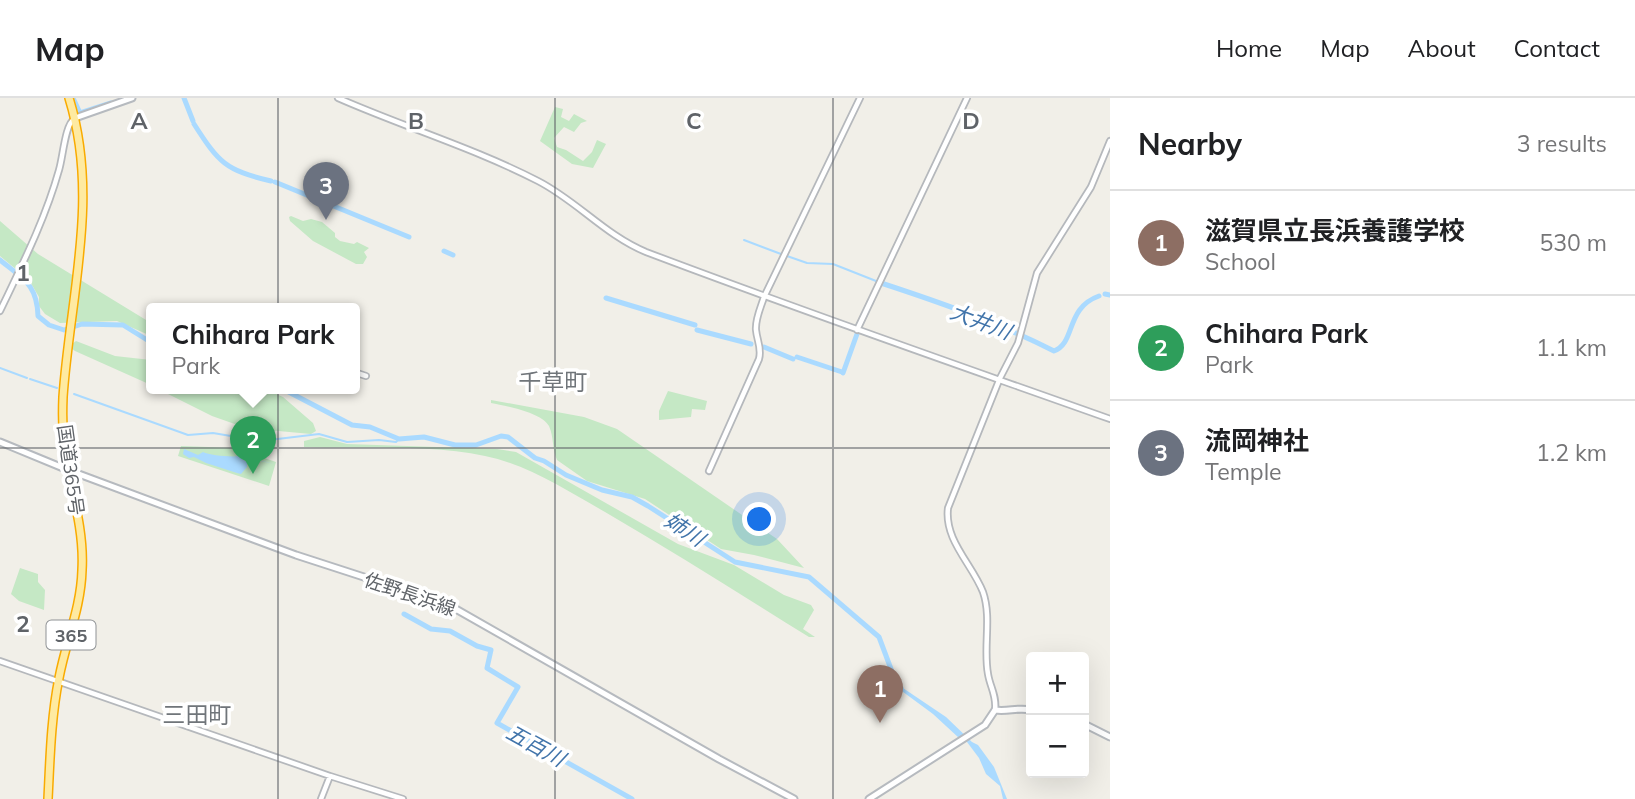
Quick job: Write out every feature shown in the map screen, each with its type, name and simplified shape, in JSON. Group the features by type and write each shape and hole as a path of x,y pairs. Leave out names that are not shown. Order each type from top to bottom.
{"highway":[{"name":"国道365号","path":"48,799 52,726 58,681 79,606 82,570 79,525 64,447 63,399 84,213 81,163 75,118 69,98"}],"main road":[{"path":"75,118 132,98"},
{"name":"佐野長浜線","path":"0,442 296,555 447,604 794,799"},
{"path":"869,799 985,724 993,714 1026,709"},
{"path":"1089,726 1110,737"}],"street":[{"path":"338,98 458,145 540,181 629,245 765,297 1110,419"},
{"path":"709,471 759,359 761,347 756,331 765,297 860,98"},
{"path":"857,330 967,98"},
{"path":"0,311 33,242 53,191 65,150 68,126 75,118"},
{"path":"993,714 996,697 987,664 986,605 979,583 952,535 948,514 951,500 1020,335 1041,266 1078,209 1110,141"},
{"path":"360,374 366,376"},
{"path":"0,660 403,799"},
{"path":"321,799 330,776"}],"green space":[{"path":"555,107 563,109 561,117 569,121 574,114 587,121 581,123 574,132 564,127 554,138 557,147 583,161 592,152 597,140 606,144 593,168 572,164 540,141"},
{"path":"291,216 303,221 311,219 322,222 340,241 354,244 357,242 369,248 364,252 367,257 363,264 356,264 313,241 290,221"},
{"path":"0,221 38,254 146,320 146,334 117,321 60,323 45,314 39,306 39,297 29,280 0,256"},
{"path":"76,341 115,356 146,359 146,383 75,351 71,348"},
{"path":"668,391 707,401 705,410 692,409 691,417 659,420 659,411"},
{"path":"168,394 276,394 313,423 316,431 311,434 246,428 212,416"},
{"path":"491,400 584,417 617,429 777,539 804,568 721,549 645,499 587,481 557,460 551,430 545,421 523,410 491,403"},
{"path":"320,437 347,444 516,452 678,544 734,565 784,595 811,605 814,610 803,629 815,637 809,637 576,495 517,465 485,456 441,450 304,447 304,441"},
{"path":"181,446 235,448 276,462 269,486 178,456"},
{"path":"20,568 38,574 38,582 45,590 44,610 19,601 11,594"}],"water":[{"path":"184,449 198,455 203,452 225,456 246,455 275,464 243,457 247,467 241,474 194,457 189,458 183,454"},
{"path":"897,684 946,717 978,745 994,767 1007,799 1003,799 1000,786 986,774 979,758 967,742 895,686"}],"waterway":[{"name":"大井川","path":"73,98 80,113 111,103"},
{"name":"大井川","path":"184,98 193,121"},
{"name":"大井川","path":"194,124 210,148 225,163 243,173 271,181"},
{"name":"大井川","path":"275,182 409,237"},
{"path":"744,240 781,254"},
{"name":"大井川","path":"444,251 453,255"},
{"path":"787,256 807,263 833,264 876,281"},
{"name":"姉川","path":"0,260 32,289 38,316 49,325 64,330 82,324 123,325 146,339"},
{"name":"大井川","path":"879,286 881,283 947,305 1054,351 1066,341 1081,309 1088,301 1099,296"},
{"name":"大井川","path":"1105,294 1110,295"},
{"name":"大井川","path":"606,298 695,325"},
{"name":"大井川","path":"697,330 751,344"},
{"name":"大井川","path":"843,373 857,334"},
{"name":"大井川","path":"764,347 793,359"},
{"name":"大井川","path":"797,357 842,372"},
{"path":"0,368 27,378"},
{"path":"30,379 57,388"},
{"path":"74,394 188,435 213,433 261,441 319,434 347,442 396,442 399,439"},
{"name":"姉川","path":"293,394 352,425 370,427 399,439 424,437 455,445 476,445 501,436 508,437 535,458 566,475 602,490 632,497 735,562 809,577 879,637 897,685 901,688"},
{"name":"五百川","path":"404,614 431,629 450,631 477,646 491,650 487,668 518,687 497,723 632,799"}],"place":[{"name":"流岡神社","path":"326,220"},
{"name":"Chihara Park","path":"253,474"},
{"name":"滋賀県立長浜養護学校","path":"880,723"}],"district":[{"name":"千草町","path":"553,381"},
{"name":"三田町","path":"197,714"}]}
